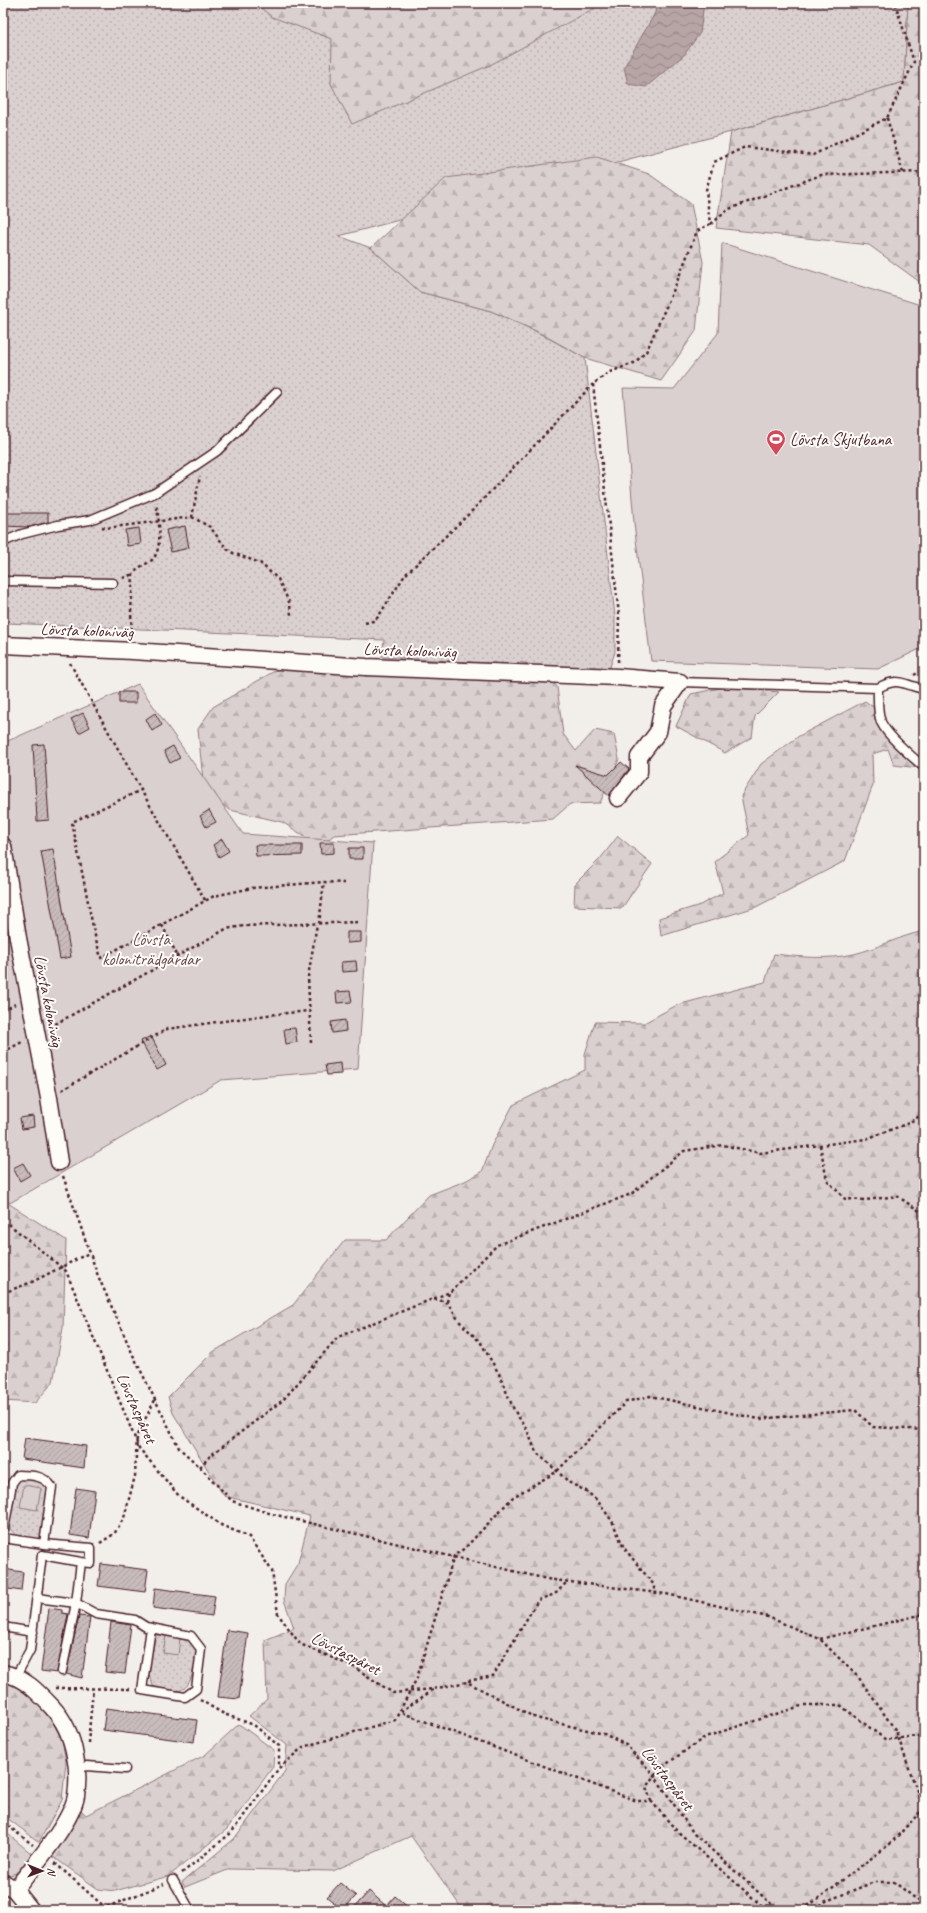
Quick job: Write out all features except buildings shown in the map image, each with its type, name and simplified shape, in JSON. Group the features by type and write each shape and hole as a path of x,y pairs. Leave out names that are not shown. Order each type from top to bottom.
{"street":[{"name":"Lövsta koloniväg","path":"3,645 58,643 133,651 366,667 618,677 680,682"},
{"path":"618,798 639,772 639,758 658,732 663,706 680,682"},
{"name":"Lövsta koloniväg","path":"3,846 36,1035 49,1098 59,1162"},
{"path":"10,1674 39,1693 59,1715 72,1740 82,1768 76,1797 66,1819 44,1854 9,1886 31,1910"}],"lane":[{"path":"3,542 22,534 58,525 90,520 155,493 203,462 217,451 277,392"},
{"path":"3,581 113,583"},
{"path":"204,656 218,648"},
{"path":"680,682 878,688 889,682 896,681 924,689"},
{"path":"878,688 878,711 882,723 910,756 924,767"},
{"path":"10,1674 30,1650 42,1555 91,1563 91,1548 44,1544 3,1537 12,1483 18,1475 38,1476 48,1481 52,1487 44,1544"},
{"path":"62,1671 76,1603 81,1562"},
{"path":"36,1598 76,1603 96,1614 135,1620 146,1627 151,1628 191,1636 201,1649 196,1689 185,1697 142,1690 151,1628"},
{"path":"3,1627 33,1632"},
{"path":"82,1768 125,1769"},
{"path":"173,1880 190,1910"}],"path":[{"path":"710,224 706,190 714,162 745,147 813,155 886,118 914,62 895,3"},
{"path":"886,118 903,173"},
{"path":"365,623 373,621 378,617 405,575 471,512 593,384 610,372 634,363 646,352 674,289 697,231 710,224 729,209 821,175 924,172"},
{"path":"593,384 618,615 618,677"},
{"path":"192,517 203,462"},
{"path":"133,651 131,612 133,574 135,570 153,559 158,549 159,521 155,493"},
{"path":"90,520 96,526 106,528 192,517 210,527 227,549 233,553 260,563 278,579 290,604 291,615"},
{"path":"58,643 205,900"},
{"path":"141,790 72,822 94,932 101,958 214,896 252,888 324,882 344,883"},
{"path":"311,1043 308,977 321,908 324,882"},
{"path":"3,1052 178,957 226,929 244,926 359,922"},
{"path":"162,925 178,957"},
{"path":"3,1004 9,1006"},
{"path":"49,1098 167,1029 267,1015 310,1011"},
{"path":"200,1466 211,1455 283,1400 338,1337 450,1292 497,1246 631,1194 684,1151 723,1145 760,1153 866,1139 909,1123 924,1113"},
{"path":"820,1145 827,1180 845,1199 866,1200 897,1196 924,1214"},
{"path":"59,1162 89,1253 133,1355 179,1448 200,1466 232,1501 272,1514 547,1579 654,1592 768,1617 820,1639 859,1678 896,1731 923,1810 924,1818"},
{"name":"Lövstaspåret","path":"3,1222 10,1225 66,1271 139,1448 179,1496 221,1525 249,1537 272,1571 278,1614 300,1644 354,1667 393,1693 433,1689 467,1682 536,1718 604,1734 626,1744 654,1775 694,1834 778,1910"},
{"path":"3,1293 32,1282 60,1266 89,1253"},
{"path":"446,1302 450,1292"},
{"path":"433,1299 446,1302 459,1321 481,1343 499,1374 514,1410 527,1430 536,1452 556,1472 570,1483 586,1491 597,1500 612,1520 624,1548 654,1584 654,1592"},
{"path":"3,1822 44,1854 108,1909 173,1880 231,1833 279,1768 303,1747 396,1720 418,1678 454,1556 466,1547 513,1497 556,1472 626,1402 650,1396 759,1419 855,1410 873,1427 924,1430"},
{"path":"91,1548 114,1534 124,1518 135,1476 137,1435 155,1400"},
{"path":"467,1682 493,1676 538,1600 555,1594 568,1582"},
{"path":"820,1639 924,1614"},
{"path":"39,1693 59,1687 142,1690"},
{"path":"82,1768 93,1689"},
{"path":"400,1712 433,1689"},
{"path":"190,1693 224,1714 254,1725 279,1746 279,1768"},
{"path":"763,1910 762,1906 676,1830 651,1801 646,1787 658,1770 705,1737 804,1705 840,1705 886,1740 898,1737 924,1735"},
{"path":"400,1712 637,1801 651,1801"},
{"path":"802,1910 890,1844 923,1810"},
{"path":"816,1910 824,1902 874,1882 894,1882 924,1905"}],"green space":[{"path":"3,3 908,3 904,82 731,132 339,236 371,248 420,292 491,311 535,331 585,358 615,616 615,652 609,670 382,657 384,640 7,623 3,612"},
{"path":"255,3 604,3 490,65 352,124 331,84 332,39 272,17"},
{"path":"908,3 924,3 924,285 869,245 716,228 731,132 904,82"},
{"path":"597,157 649,174 691,204 703,262 696,331 661,381 585,358 536,331 491,311 420,292 371,248 446,178"},
{"name":"Lövsta Skjutbana","path":"722,243 924,306 924,647 878,669 651,661 634,523 623,388 674,389 718,333"},
{"path":"520,662 540,667 557,687 563,734 576,751 595,730 614,734 619,759 600,803 570,804 553,819 334,835 320,846 282,822 230,810 204,791 198,729 213,707 278,669 504,676"},
{"name":"Lövsta koloniträdgårdar","path":"138,684 243,834 373,843 358,1069 221,1080 10,1203 3,1195 3,743"},
{"path":"725,687 779,692 755,716 752,737 725,753 676,726 691,694"},
{"path":"865,701 884,715 889,742 911,750 919,768 894,765 888,749 872,754 873,785 845,861 756,907 661,936 659,918 700,905 723,893 715,861 749,835 741,796 761,764 799,736"},
{"path":"618,836 652,864 622,908 574,906 575,884 600,859"},
{"path":"924,931 924,1910 463,1910 411,1836 333,1871 230,1869 185,1887 182,1882 234,1839 285,1771 287,1745 249,1716 267,1699 265,1640 294,1628 284,1600 285,1584 298,1563 310,1516 224,1496 173,1413 168,1397 213,1352 293,1305 345,1240 386,1240 429,1195 465,1181 482,1172 492,1145 513,1105 585,1070 585,1054 595,1022 644,1023 677,1005 765,982 774,954 814,957 844,956"},
{"path":"3,1200 66,1240 63,1328 53,1382 35,1403 3,1401"},
{"path":"22,1478 37,1479 50,1488 43,1533 39,1539 30,1539 19,1536 12,1531 8,1524 9,1509 14,1490 17,1481"},
{"path":"24,1485 41,1488 37,1510 20,1507"},
{"path":"156,1635 166,1636 163,1652 180,1638 190,1642 197,1650 191,1679 182,1689 175,1691 153,1686 148,1672"},
{"path":"166,1636 180,1638 178,1655 163,1653"},
{"path":"3,1680 18,1687 36,1701 53,1723 62,1739 66,1762 62,1800 39,1842 3,1815"},
{"path":"239,1724 274,1750 273,1767 227,1829 169,1876 115,1891 98,1889 52,1856 80,1809 86,1815 205,1755"},
{"path":"3,1830 32,1854 17,1873 6,1876 3,1874"}],"water":[{"path":"656,3 704,3 700,33 684,55 646,87 628,84 624,67 655,13"}],"place":[{"name":"Lövsta Skjutbana","path":"776,456"}]}
